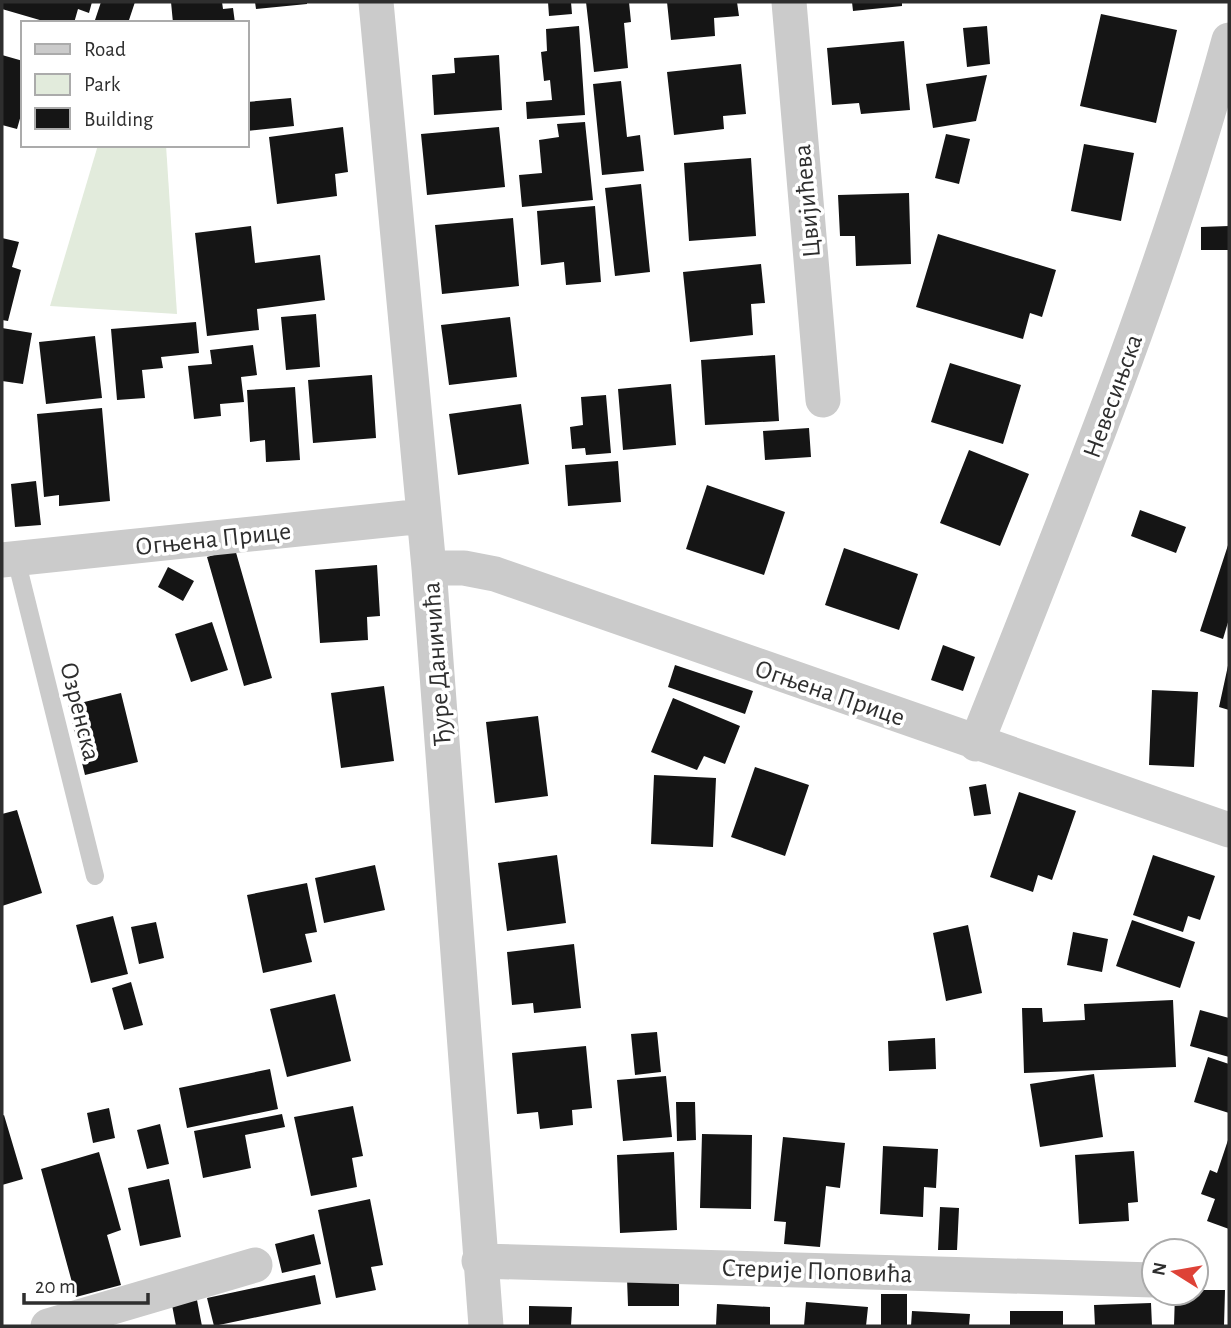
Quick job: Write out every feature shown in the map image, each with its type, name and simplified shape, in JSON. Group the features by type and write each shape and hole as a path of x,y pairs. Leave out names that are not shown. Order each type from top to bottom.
{"street":[{"name":"Ђуре Даничића","path":"376,2 429,568 479,1261 486,1326"},
{"name":"Цвијићева","path":"789,2 822,400"},
{"name":"Невесињска","path":"976,744 1112,401 1199,150 1229,40"},
{"name":"Огњена Прице","path":"9,559 424,516"},
{"name":"Огњена Прице","path":"429,568 464,568 495,574 976,744 1229,830"},
{"name":"Стерије Поповића","path":"479,1261 1140,1280"},
{"path":"48,1326 255,1265"}],"lane":[{"name":"Озренска","path":"9,559 96,876"}],"green space":[{"path":"97,147 166,147 177,314 50,306"}],"building":[{"path":"2,2 92,2 89,13 78,9 75,21 43,21 2,9"},
{"path":"101,2 135,2 129,21 95,21"},
{"path":"171,2 222,2 223,9 233,8 235,21 173,21"},
{"path":"255,2 307,2 307,4 256,9"},
{"path":"548,2 571,2 572,14 549,16"},
{"path":"586,2 629,2 631,22 624,23 628,68 594,72"},
{"path":"667,2 737,2 739,16 714,18 715,36 671,40"},
{"path":"852,2 902,2 902,6 853,11"},
{"path":"1101,14 1177,30 1156,123 1080,106"},
{"path":"579,26 585,115 527,119 526,102 552,100 550,80 544,81 541,52 547,51 546,29"},
{"path":"987,26 990,64 967,67 963,28"},
{"path":"904,41 910,110 861,114 859,103 832,105 827,48"},
{"path":"2,55 21,60 21,115 17,129 2,125"},
{"path":"499,55 502,110 434,115 432,75 455,73 454,58"},
{"path":"741,64 746,114 723,116 724,129 674,135 667,72"},
{"path":"987,75 976,121 933,128 926,84"},
{"path":"621,81 627,137 640,135 644,171 602,175 593,84"},
{"path":"291,98 294,126 248,131 248,102"},
{"path":"585,122 593,200 522,207 519,175 542,173 539,140 559,137 557,124"},
{"path":"343,127 348,172 335,174 337,196 277,204 269,137"},
{"path":"499,127 505,187 427,195 421,134"},
{"path":"946,134 970,139 959,184 935,178"},
{"path":"1084,144 1134,153 1121,221 1071,211"},
{"path":"751,158 756,236 689,241 684,163"},
{"path":"641,184 650,272 615,276 605,188"},
{"path":"909,193 911,264 856,266 855,236 840,236 838,195"},
{"path":"595,206 601,282 566,285 564,262 541,265 537,211"},
{"path":"513,218 519,286 442,294 435,225"},
{"path":"251,226 255,263 320,255 325,300 257,309 259,330 207,336 195,233"},
{"path":"1229,226 1229,250 1201,250 1201,227"},
{"path":"938,234 1056,270 1042,317 1030,313 1023,339 916,307"},
{"path":"2,238 19,242 12,267 21,270 8,321 2,320"},
{"path":"761,264 765,303 751,304 753,335 690,342 683,272"},
{"path":"316,314 320,367 286,370 281,317"},
{"path":"510,317 517,377 449,385 441,325"},
{"path":"196,322 199,353 161,357 163,368 142,370 145,398 117,400 111,329"},
{"path":"2,328 32,333 23,384 2,381"},
{"path":"95,336 102,398 46,404 39,342"},
{"path":"253,345 257,375 241,377 244,402 220,404 221,416 194,419 188,366 212,364 210,350"},
{"path":"775,355 779,421 705,425 701,360"},
{"path":"950,363 1021,385 1003,444 931,422"},
{"path":"372,375 376,438 313,443 308,380"},
{"path":"671,384 676,445 623,450 618,389"},
{"path":"295,387 300,460 266,462 265,440 250,442 247,390"},
{"path":"606,395 611,453 586,455 585,448 572,449 570,427 583,425 581,397"},
{"path":"521,404 529,464 458,475 449,414"},
{"path":"102,408 110,501 59,506 59,495 44,497 37,414"},
{"path":"809,428 811,457 765,460 763,431"},
{"path":"969,450 1029,474 1000,546 940,523"},
{"path":"618,461 621,502 568,506 565,465"},
{"path":"36,481 41,525 15,527 11,484"},
{"path":"707,485 785,512 764,575 686,549"},
{"path":"1140,510 1186,527 1176,553 1131,536"},
{"path":"1229,542 1229,619 1223,639 1200,631"},
{"path":"844,548 918,574 899,630 825,605"},
{"path":"235,549 272,678 244,686 207,557"},
{"path":"377,565 380,616 367,617 368,640 320,643 315,570"},
{"path":"168,567 194,581 183,601 158,587"},
{"path":"212,622 228,670 191,682 175,634"},
{"path":"943,645 975,657 963,691 931,680"},
{"path":"1229,661 1229,710 1219,707"},
{"path":"675,665 753,691 745,714 668,687"},
{"path":"384,686 394,761 341,768 331,693"},
{"path":"1152,690 1198,692 1194,767 1149,765"},
{"path":"121,693 138,762 85,775 68,706"},
{"path":"673,698 740,726 725,764 704,756 697,770 651,752"},
{"path":"538,716 548,796 495,803 486,722"},
{"path":"755,767 809,785 785,856 731,837"},
{"path":"654,775 716,778 713,847 651,844"},
{"path":"986,784 991,814 974,816 969,787"},
{"path":"1019,792 1076,811 1052,880 1038,875 1033,892 990,877"},
{"path":"17,810 42,893 2,906 2,814"},
{"path":"557,855 566,923 507,931 498,863"},
{"path":"1153,855 1215,876 1200,920 1188,916 1183,932 1133,915"},
{"path":"375,865 385,910 324,923 315,878"},
{"path":"307,883 317,932 305,934 312,962 263,973 247,895"},
{"path":"113,916 128,974 91,983 76,925"},
{"path":"1132,920 1195,942 1180,988 1116,966"},
{"path":"156,922 164,958 139,964 131,927"},
{"path":"968,925 982,993 946,1001 933,933"},
{"path":"1073,932 1108,939 1102,972 1067,965"},
{"path":"574,944 581,1008 534,1013 533,1003 512,1005 507,952"},
{"path":"131,982 143,1025 124,1030 112,988"},
{"path":"335,994 351,1061 287,1077 270,1009"},
{"path":"1173,1000 1176,1067 1024,1073 1022,1008 1042,1008 1043,1022 1085,1020 1084,1004"},
{"path":"1200,1010 1229,1018 1229,1057 1190,1046"},
{"path":"657,1032 661,1072 635,1075 631,1034"},
{"path":"935,1038 936,1069 889,1071 888,1041"},
{"path":"586,1046 592,1108 572,1110 573,1125 540,1129 538,1112 517,1114 512,1053"},
{"path":"1208,1057 1229,1064 1229,1113 1194,1102"},
{"path":"270,1069 278,1109 187,1128 179,1088"},
{"path":"1094,1074 1103,1137 1040,1147 1030,1084"},
{"path":"666,1076 672,1137 623,1141 617,1080"},
{"path":"676,1102 695,1102 696,1140 677,1141"},
{"path":"353,1106 363,1156 352,1158 357,1187 311,1196 294,1117"},
{"path":"109,1108 115,1138 93,1143 87,1113"},
{"path":"282,1114 285,1127 245,1135 251,1168 203,1178 194,1131"},
{"path":"4,1115 23,1179 2,1185 2,1116"},
{"path":"160,1124 169,1164 147,1169 137,1130"},
{"path":"702,1134 752,1135 751,1209 700,1208"},
{"path":"783,1137 845,1143 840,1188 826,1186 820,1247 784,1244 786,1222 774,1221"},
{"path":"1229,1137 1229,1229 1207,1221 1215,1199 1201,1194 1210,1170 1217,1173"},
{"path":"883,1146 938,1149 936,1188 924,1187 923,1217 880,1214"},
{"path":"1134,1151 1138,1202 1128,1203 1129,1221 1079,1224 1075,1155"},
{"path":"99,1152 121,1230 107,1235 121,1285 76,1297 41,1169"},
{"path":"674,1152 677,1230 620,1233 617,1155"},
{"path":"169,1179 181,1237 140,1246 128,1188"},
{"path":"370,1199 383,1265 371,1267 376,1290 336,1298 318,1210"},
{"path":"940,1207 959,1208 957,1250 938,1250"},
{"path":"314,1234 321,1264 282,1273 275,1244"},
{"path":"315,1275 321,1304 214,1326 207,1298"},
{"path":"679,1277 679,1306 628,1306 627,1278"},
{"path":"1210,1290 1225,1290 1224,1326 1174,1326 1175,1307 1210,1307"},
{"path":"881,1294 907,1294 907,1326 881,1326"},
{"path":"197,1300 202,1326 176,1326 172,1305"},
{"path":"806,1302 868,1307 866,1326 804,1326"},
{"path":"1140,1303 1140,1307 1151,1307 1152,1326 1095,1326 1094,1305"},
{"path":"717,1304 770,1307 770,1326 716,1326"},
{"path":"529,1306 572,1307 571,1326 529,1326"},
{"path":"912,1311 970,1314 969,1326 911,1326"},
{"path":"1010,1311 1063,1311 1063,1326 1010,1326"}]}
